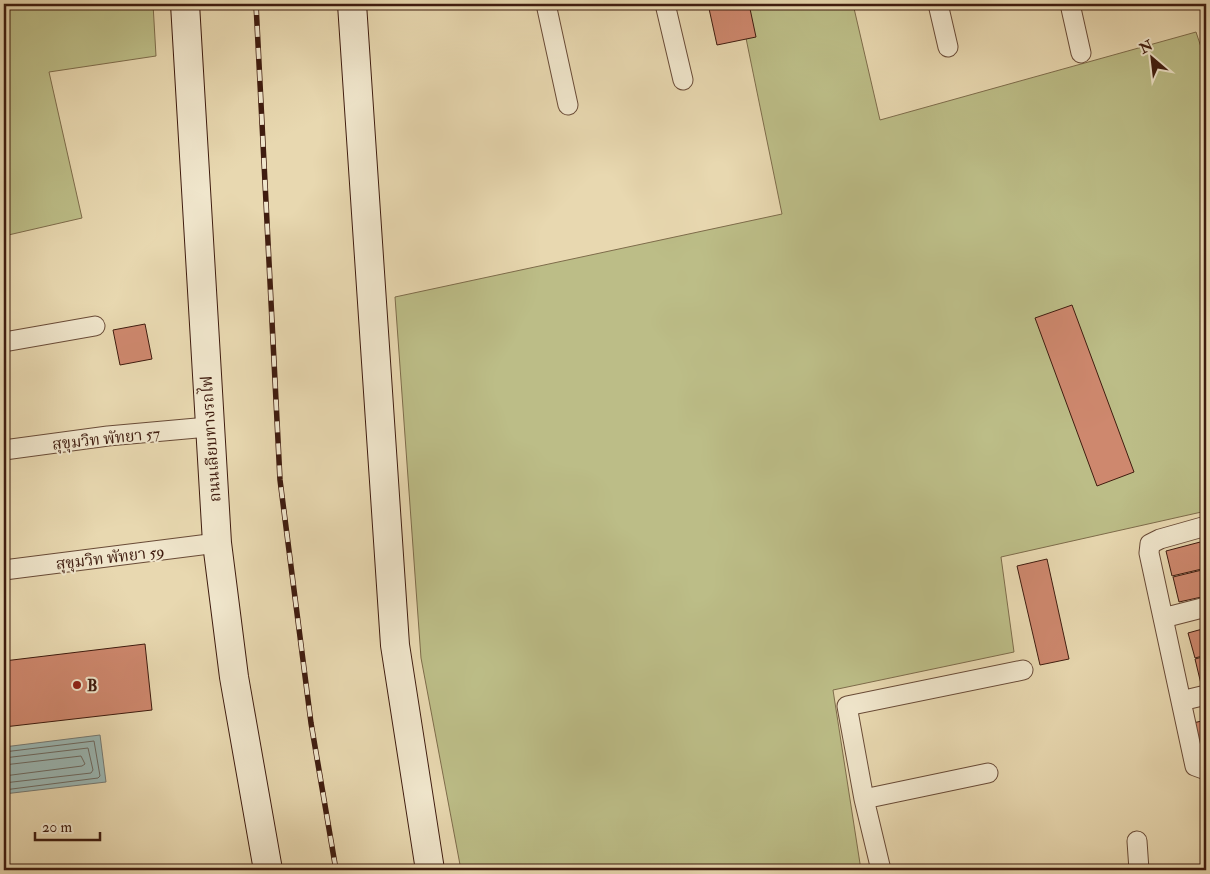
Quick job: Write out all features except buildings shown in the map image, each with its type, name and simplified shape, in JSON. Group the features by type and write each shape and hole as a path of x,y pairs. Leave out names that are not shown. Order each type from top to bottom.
{"street":[{"name":"ถนนเลียบทางรถไฟ","path":"185,4 208,427 217,544 234,677 268,870"},
{"path":"352,4 395,645 430,870"},
{"path":"546,4 568,105"},
{"path":"665,4 683,80"},
{"path":"938,4 948,47"},
{"path":"1070,4 1081,53"},
{"path":"4,342 95,326"},
{"name":"สุขุมวิท พัทยา 57","path":"4,450 108,436 208,427"},
{"path":"1201,768 1181,701 1149,553 1150,544 1160,539 1206,526"},
{"name":"สุขุมวิท พัทยา 59","path":"4,570 217,544"},
{"path":"1163,618 1206,607"},
{"path":"881,870 864,799 847,706 1023,670"},
{"path":"1181,701 1206,695"},
{"path":"864,799 988,773"},
{"path":"1137,841 1139,870"}],"green space":[{"path":"4,4 153,4 156,56 49,72 82,218 4,236"},
{"path":"739,4 853,4 880,120 1196,32 1206,62 1206,511 1001,557 1014,652 833,690 861,870 461,870 421,658 395,297 782,214"}],"water":[{"path":"100,735 106,782 4,794 4,747"}],"railway":[{"path":"256,4 280,480 311,723 336,870"}],"place":[{"name":"B","path":"77,685"}]}
